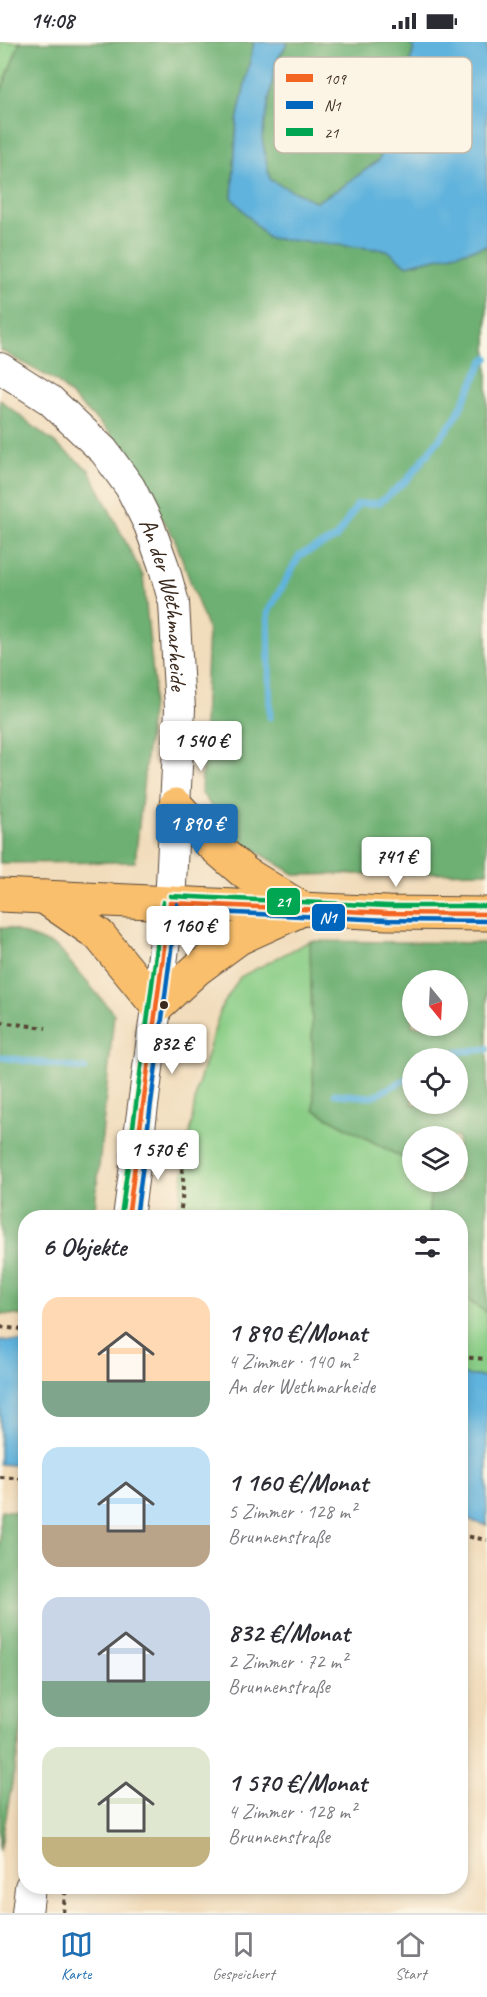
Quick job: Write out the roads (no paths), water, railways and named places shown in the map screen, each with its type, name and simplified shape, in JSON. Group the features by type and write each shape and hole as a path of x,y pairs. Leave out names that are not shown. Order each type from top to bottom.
{"main road":[{"path":"176,805 208,841 245,873 303,909"},
{"path":"0,895 388,913 487,914"},
{"path":"44,897 99,935 157,1006 198,969 239,938 303,909"}],"street":[{"name":"An der Wethmarheide","path":"0,368 50,400 104,451 130,487 149,525 163,564 175,614 180,708 170,903 129,1210"},
{"path":"27,1913 29,1894"}],"water":[{"path":"254,42 288,42 279,57 274,57 274,73 262,138 270,180 316,202 342,187 379,160 381,153 472,153 472,57 412,57 414,48 407,42 487,42 487,246 406,265 387,250 268,238 232,198 237,121"},
{"path":"0,1340 18,1341 18,1465 0,1464"},
{"path":"468,1376 487,1377 487,1525 468,1521"}],"waterway":[{"path":"270,717 268,612 300,555 336,538 358,504 379,503 407,480 455,419 487,358"},
{"path":"468,1051 487,1049"},
{"path":"0,1057 85,1069"},
{"path":"335,1094 372,1097 402,1081"}]}
